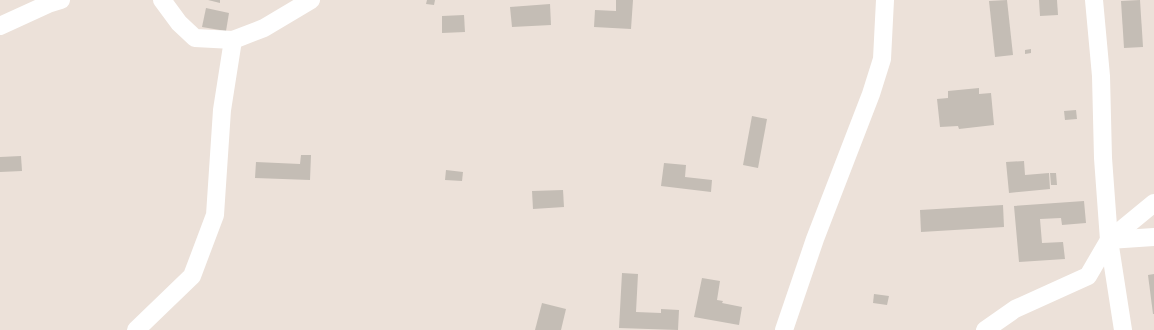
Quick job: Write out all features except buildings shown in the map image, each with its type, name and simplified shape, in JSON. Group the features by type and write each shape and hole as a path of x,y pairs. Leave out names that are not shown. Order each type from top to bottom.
{"street":[{"path":"0,26 48,4 61,0"},
{"path":"162,0 179,23 195,38 233,40 264,28 311,0"},
{"path":"784,330 815,239 873,87 882,59 885,0"},
{"path":"1094,0 1100,76 1103,158 1109,240 1123,330"},
{"path":"136,330 192,276 215,215 222,110 233,40"},
{"path":"985,330 1015,309 1088,276 1109,240 1154,203"},
{"path":"1109,240 1154,237"}]}
